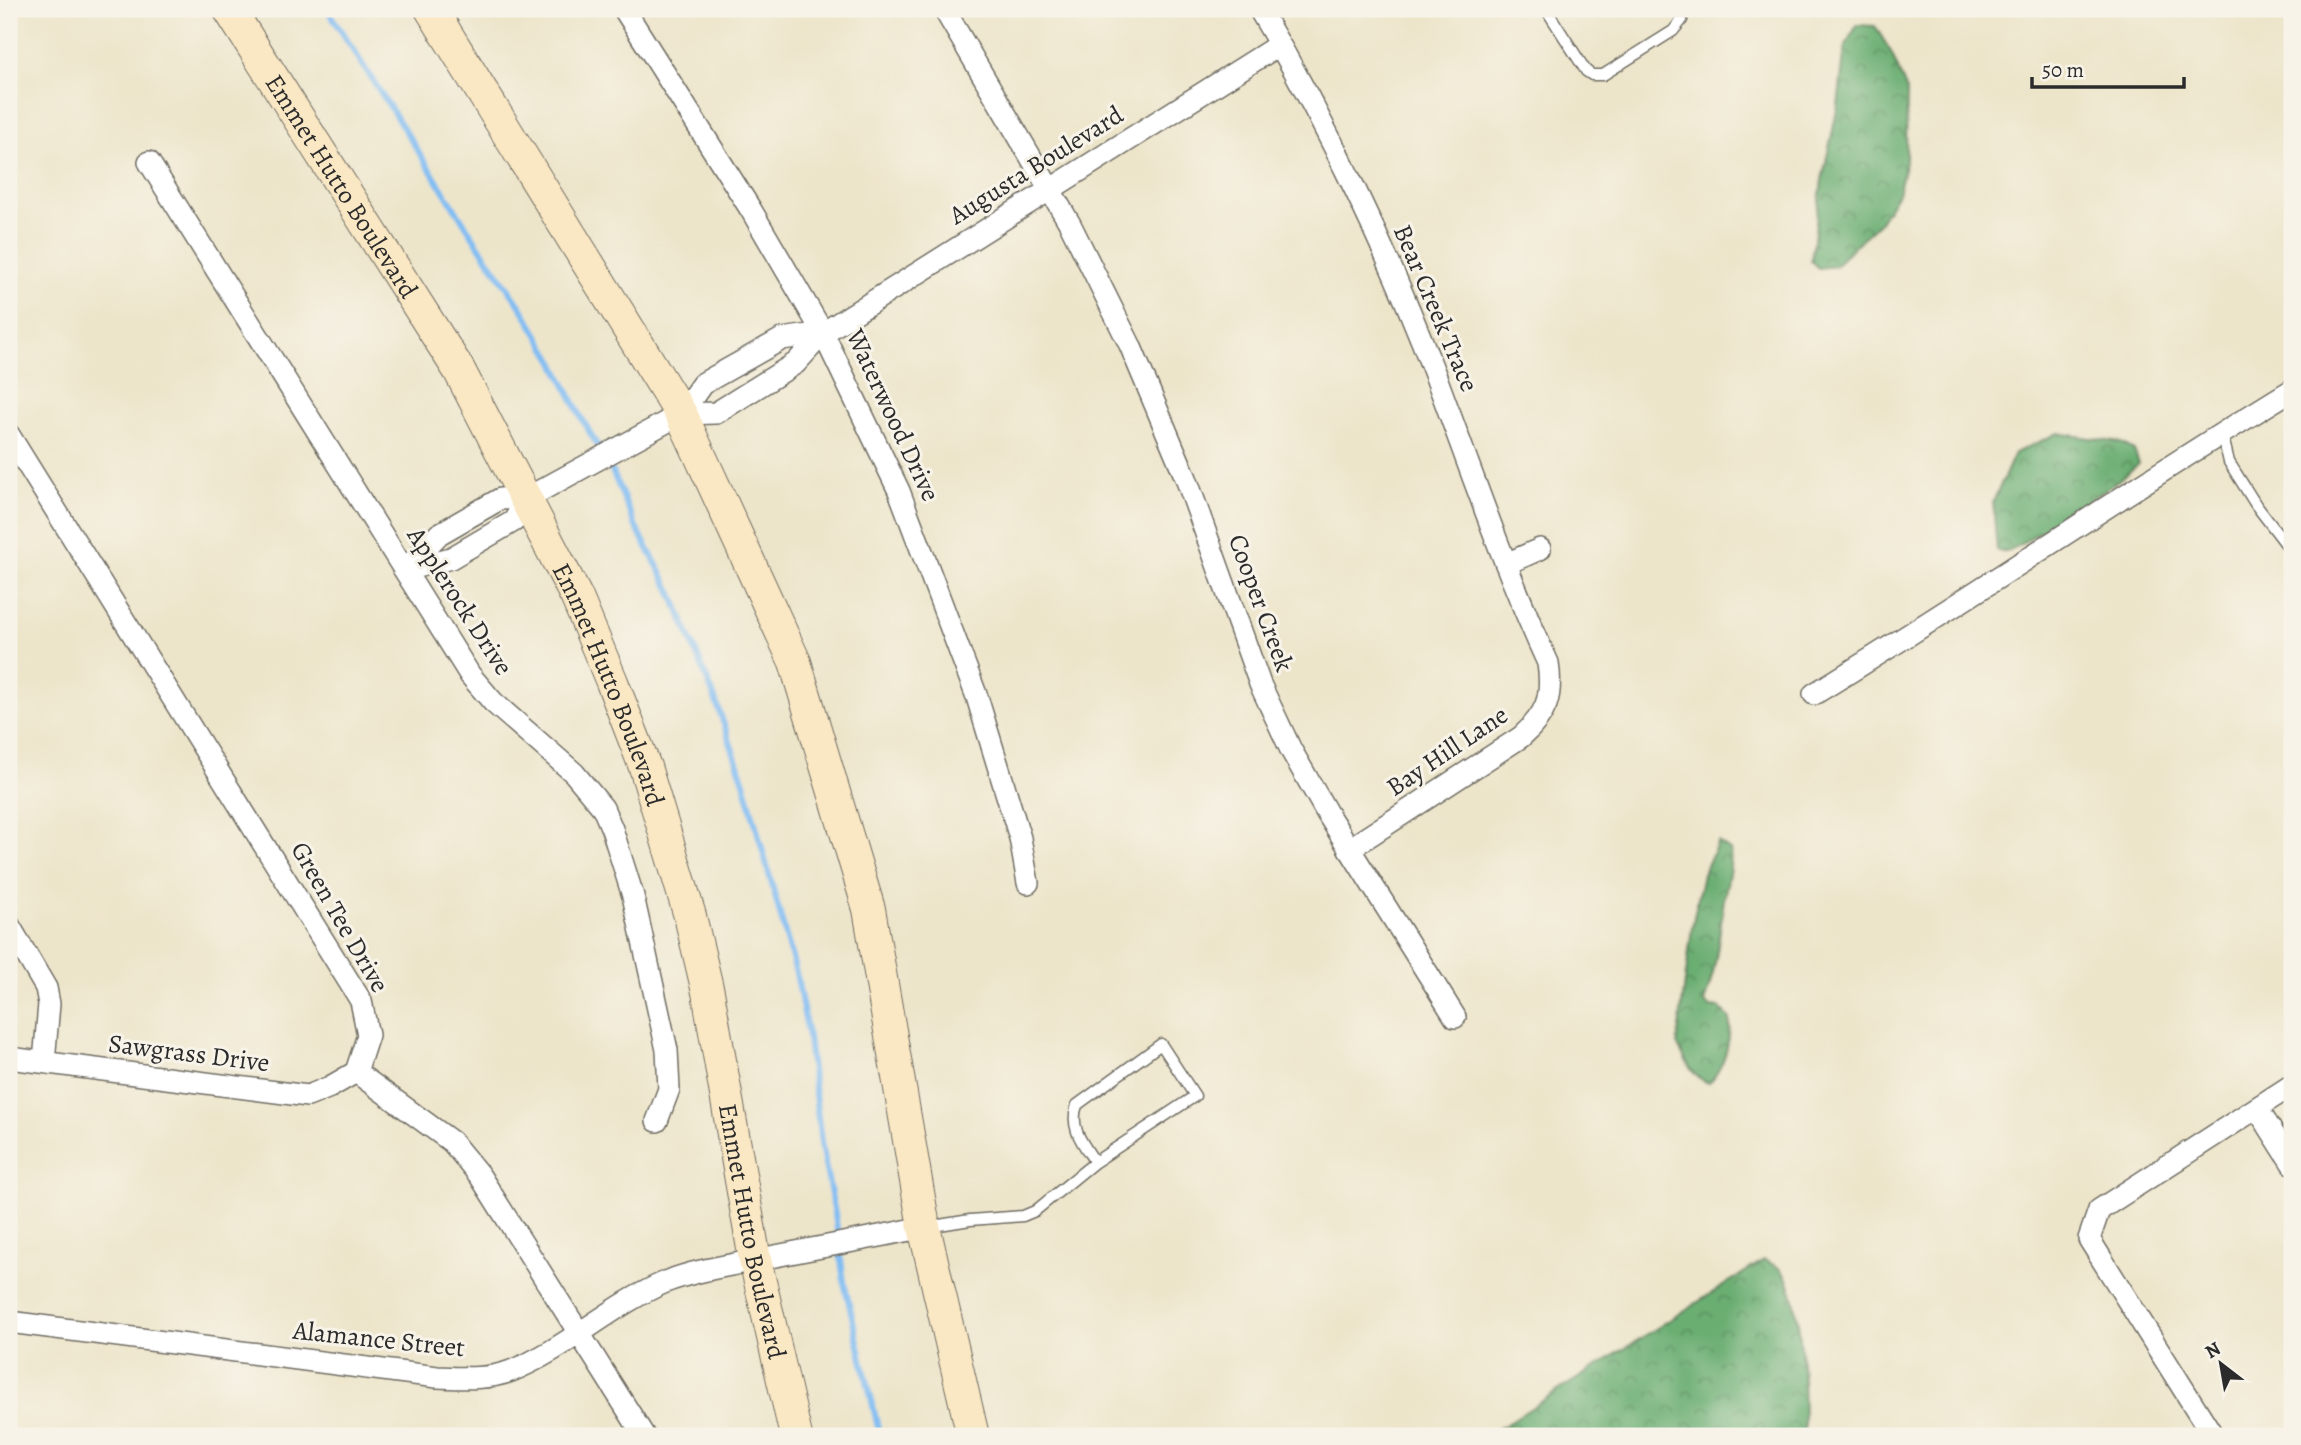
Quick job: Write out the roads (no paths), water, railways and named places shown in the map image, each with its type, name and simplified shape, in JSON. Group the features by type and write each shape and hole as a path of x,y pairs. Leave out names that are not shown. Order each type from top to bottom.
{"street":[{"name":"Emmet Hutto Boulevard","path":"229,9 459,370 577,598 626,718 645,767 687,904 708,992 755,1260 796,1436"},
{"path":"431,9 681,414 795,662 870,909 924,1227 973,1436"},
{"name":"Waterwood Drive","path":"624,9 751,210 824,333 899,491 953,628 1020,838 1028,883"},
{"name":"Cooper Creek","path":"944,9 1051,190 1130,345 1186,478 1260,684 1291,750 1349,849 1455,1017"},
{"name":"Bear Creek Trace","path":"1259,9 1333,148 1381,248 1435,374 1506,564 1538,640"},
{"name":"Augusta Boulevard","path":"681,414 716,413 796,363 824,333 1279,46"},
{"name":"Applerock Drive","path":"149,162 470,675 493,702 574,773 603,808 633,896 667,1050 669,1089 657,1121"},
{"name":"Augusta Boulevard","path":"405,570 439,534 500,499 527,498 681,414 702,384 782,338 824,333"},
{"path":"1814,694 1943,615 2292,390"},
{"name":"Green Tee Drive","path":"9,435 361,1001 368,1035 356,1072"},
{"path":"1506,564 1541,549"},
{"name":"Bay Hill Lane","path":"1349,849 1502,750 1537,723 1547,706 1551,681 1548,663 1538,640"},
{"path":"9,925 46,988 49,1004 44,1062"},
{"name":"Sawgrass Drive","path":"9,1058 308,1096 356,1072"},
{"path":"356,1072 452,1142 501,1207 644,1436"},
{"path":"2213,1436 2089,1239 2099,1210 2292,1086"},
{"path":"2257,1108 2292,1163"},
{"name":"Alamance Street","path":"9,1322 437,1377 489,1377 511,1371 616,1308 669,1281 720,1267 924,1227"}],"lane":[{"path":"1546,9 1586,71 1596,76 1603,75 1674,31 1682,20 1678,9"},
{"path":"2222,433 2229,462 2256,505 2292,552"},
{"path":"924,1227 1023,1216 1035,1211 1095,1162 1195,1096 1161,1044 1077,1105 1073,1122 1095,1162"}],"waterway":[{"path":"327,9 553,360 670,589 714,696 744,782 796,973 807,1030 822,1150 835,1214 844,1282 880,1436"}]}
